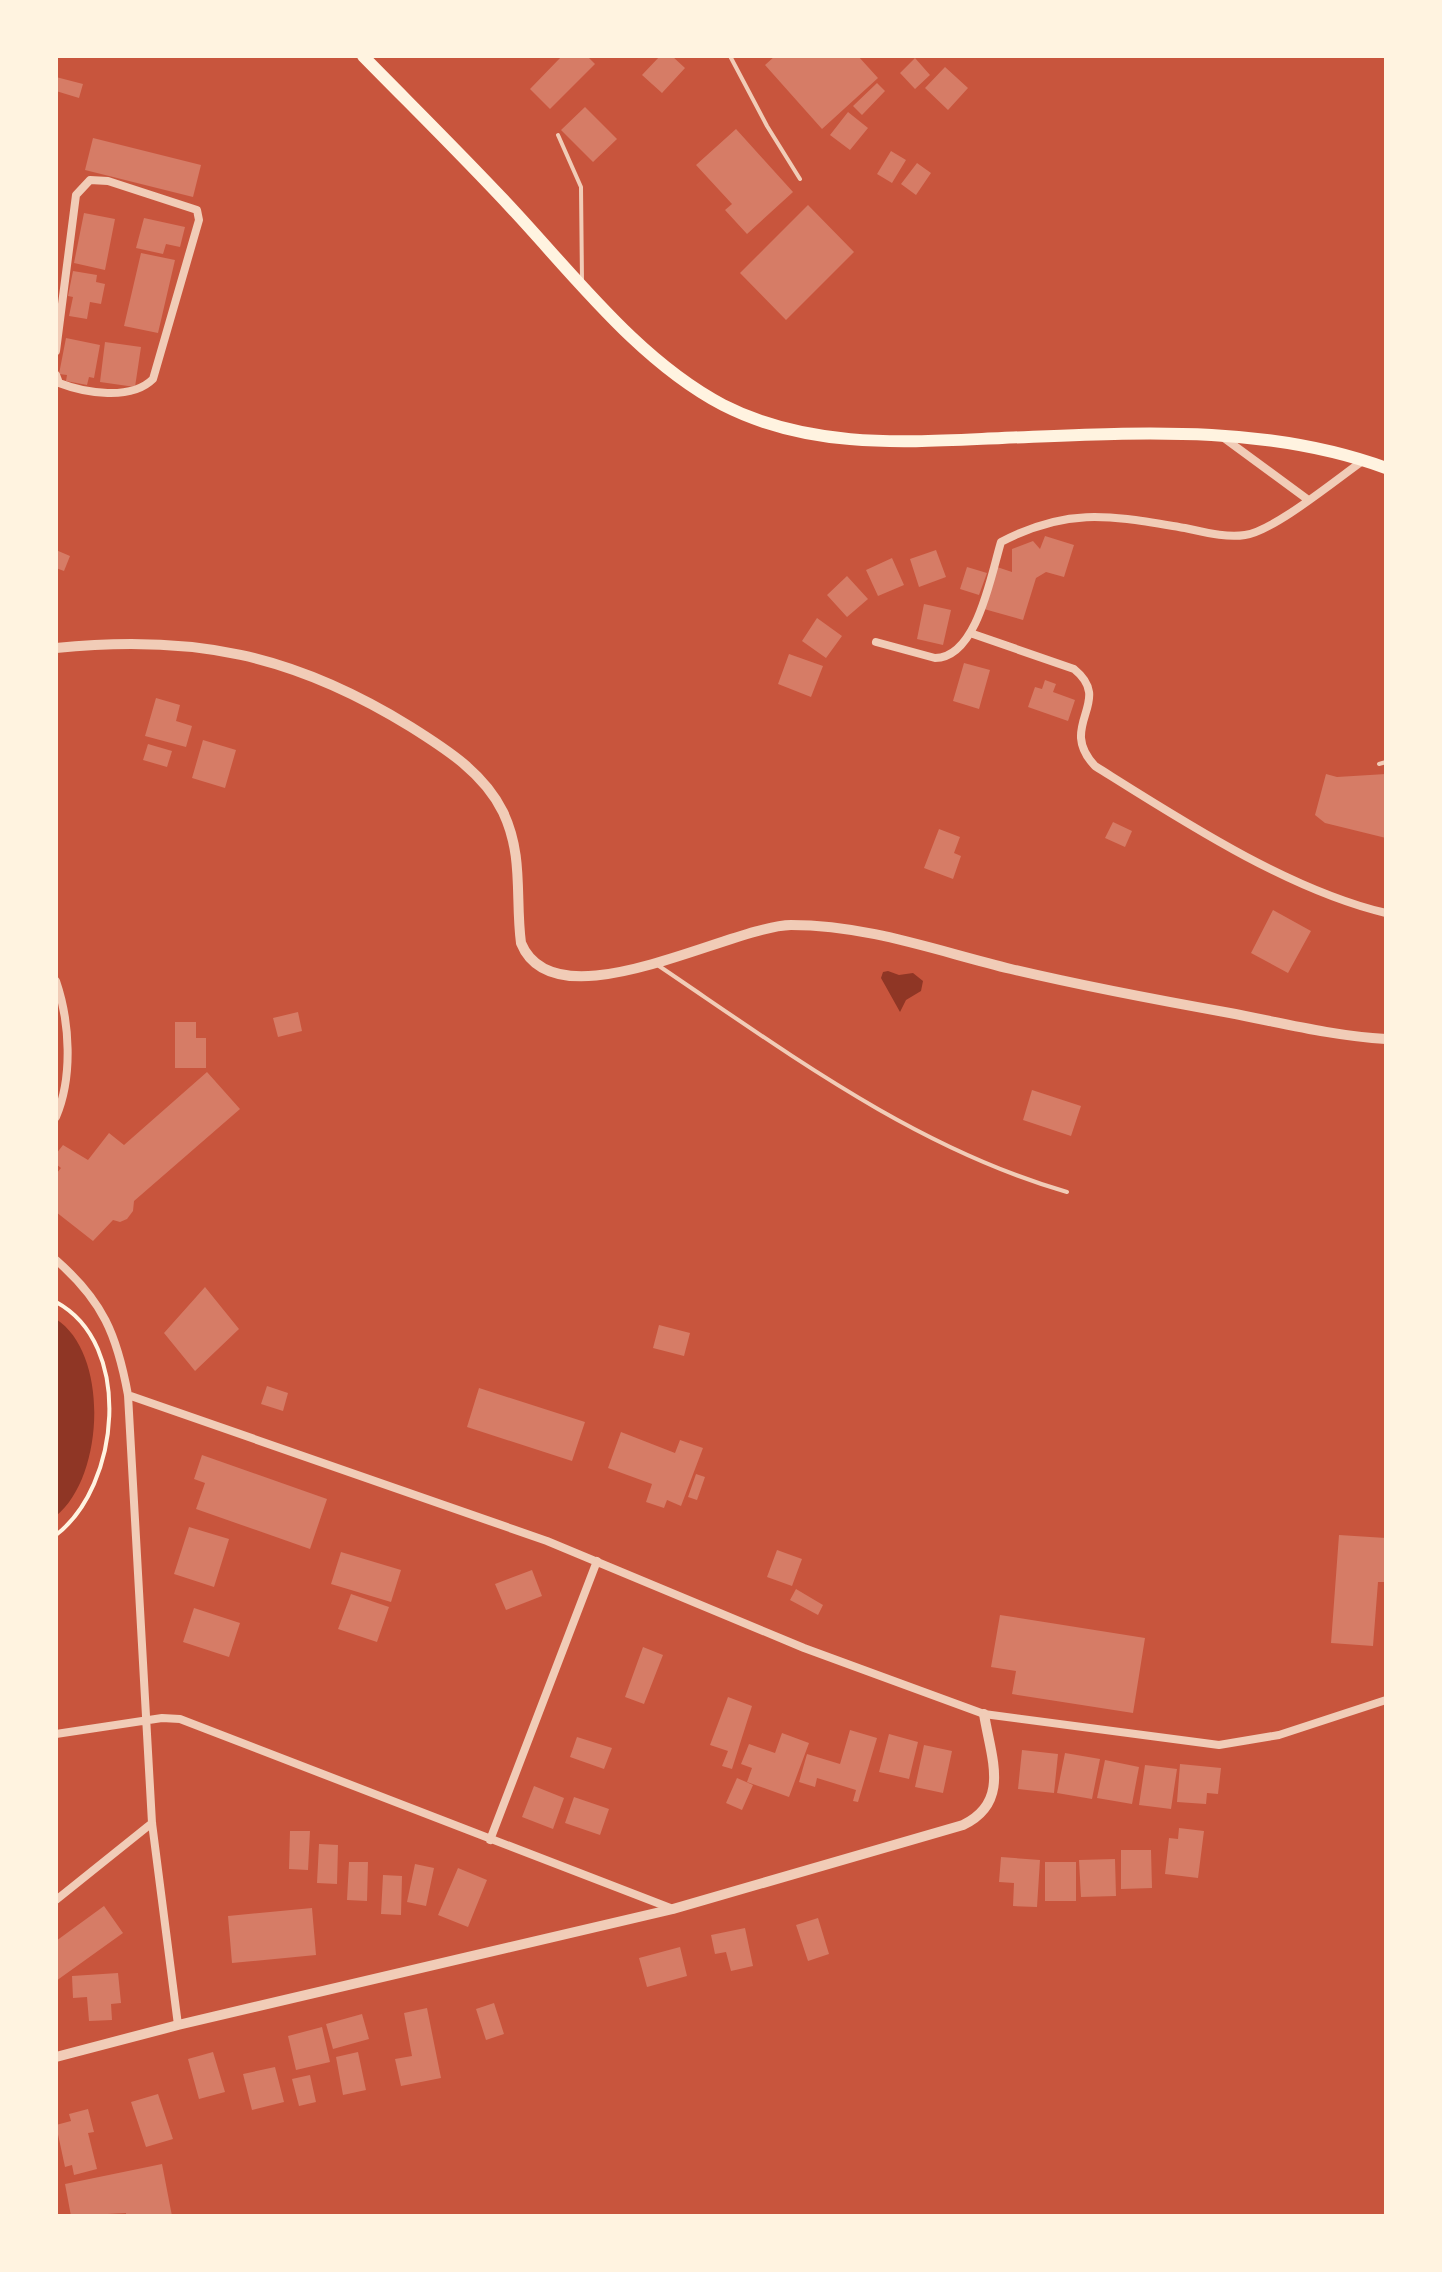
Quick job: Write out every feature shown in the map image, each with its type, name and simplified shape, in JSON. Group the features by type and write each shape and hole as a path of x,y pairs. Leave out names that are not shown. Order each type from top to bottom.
{"main road":[{"path":"363,56 475,169 582,285 655,355 721,404 790,431 857,441 1091,434 1220,435 1277,440 1365,460 1386,468"}],"street":[{"path":"56,351 59,303 76,195 90,180 108,181 197,210 199,220 153,379 124,392 76,389 59,383 56,375"},
{"path":"1220,435 1307,499"},
{"path":"876,642 945,658 973,634 1001,542 1036,523 1107,515 1218,534 1247,535 1270,525 1365,460"},
{"path":"973,634 1074,669 1086,679 1091,697 1080,735 1082,753 1095,766 1296,883 1348,904 1386,913"},
{"path":"56,648 153,642 212,648 280,664 347,690 455,756 488,788 502,810 515,842 520,872 521,943 527,957 538,967 571,974 599,975 657,964 763,928 817,926 870,931 1087,986 1318,1030 1386,1039"},
{"path":"56,981 68,1061 62,1102 56,1117"},
{"path":"56,1260 93,1297 109,1324 119,1349 128,1395 152,1823 178,2025"},
{"path":"128,1395 597,1561 804,1648 984,1714 1219,1745 1279,1735 1386,1700"},
{"path":"490,1840 597,1561"},
{"path":"56,2057 178,2025 673,1909 963,1825 982,1816 993,1797 995,1779 984,1714"},
{"path":"56,1734 180,1719 673,1909"},
{"path":"56,1900 152,1823"}],"lane":[{"path":"730,56 767,126 800,179"},
{"path":"558,135 581,187 582,285"},
{"path":"1379,764 1386,762"},
{"path":"657,964 840,1088 912,1129 1009,1175 1067,1192"}],"path":[{"path":"56,1302 81,1320 99,1349 104,1365 108,1426 103,1463 90,1495 71,1523 56,1535"}],"shaded area":[{"path":"883,972 899,975 913,973 923,981 921,991 906,1000 900,1012 881,978"},
{"path":"56,1319 73,1336 86,1359 94,1416 84,1474 72,1498 56,1516"}],"building":[{"path":"562,56 587,56 595,64 550,109 530,89"},
{"path":"660,56 672,56 685,68 662,93 642,75"},
{"path":"775,56 858,56 878,78 822,129 765,65"},
{"path":"915,58 930,75 915,89 900,73"},
{"path":"945,67 968,88 948,110 925,88"},
{"path":"56,77 83,84 79,98 56,91"},
{"path":"877,83 885,91 862,115 853,106"},
{"path":"585,107 617,139 593,162 561,130"},
{"path":"848,112 868,128 850,150 830,135"},
{"path":"736,129 793,192 747,234 725,210 732,204 696,165"},
{"path":"93,138 201,165 193,197 85,170"},
{"path":"891,151 906,160 892,183 877,174"},
{"path":"917,163 931,173 916,195 901,184"},
{"path":"808,205 854,252 786,320 740,273"},
{"path":"84,213 115,219 105,270 74,263"},
{"path":"144,218 185,227 180,247 166,244 163,254 136,248"},
{"path":"141,253 175,260 158,333 124,326"},
{"path":"73,271 97,275 96,282 105,284 101,304 90,302 87,319 69,316 73,297 68,296"},
{"path":"66,338 100,345 94,378 89,377 87,385 66,381 67,375 59,374"},
{"path":"105,342 141,347 135,387 100,382"},
{"path":"1045,536 1074,545 1064,577 1046,572 1036,578 1023,620 984,609 997,567 1012,572 1012,549 1033,541 1040,549"},
{"path":"56,550 70,556 64,571 56,568"},
{"path":"936,550 946,577 919,587 910,559"},
{"path":"892,558 904,585 878,596 866,570"},
{"path":"967,567 987,573 979,595 960,589"},
{"path":"847,576 868,599 847,617 827,595"},
{"path":"924,604 951,610 943,645 917,639"},
{"path":"817,618 842,636 826,658 802,641"},
{"path":"789,654 823,666 811,697 778,684"},
{"path":"964,663 990,670 979,709 953,701"},
{"path":"1045,680 1056,684 1053,692 1075,700 1068,721 1028,707 1035,687 1042,689"},
{"path":"156,698 180,705 176,721 192,726 186,747 145,736"},
{"path":"203,740 236,750 225,788 192,778"},
{"path":"148,744 172,751 167,767 143,760"},
{"path":"1326,774 1337,777 1386,774 1386,838 1325,823 1315,815"},
{"path":"1113,822 1132,831 1125,847 1105,838"},
{"path":"939,829 960,837 954,853 961,856 953,879 924,868"},
{"path":"1273,910 1311,931 1288,973 1251,953"},
{"path":"298,1012 302,1031 278,1037 273,1018"},
{"path":"175,1022 196,1022 196,1038 206,1038 206,1068 175,1068"},
{"path":"207,1072 240,1109 134,1201 133,1211 127,1219 120,1222 113,1220 93,1241 56,1212 56,1174 61,1168 56,1164 56,1154 63,1145 88,1160 109,1133 124,1145"},
{"path":"1032,1090 1081,1106 1071,1136 1023,1120"},
{"path":"205,1287 239,1329 195,1371 164,1333"},
{"path":"659,1325 690,1333 684,1356 653,1348"},
{"path":"267,1386 288,1393 283,1411 261,1404"},
{"path":"479,1388 585,1422 572,1461 467,1427"},
{"path":"621,1432 675,1453 680,1440 703,1448 681,1506 667,1500 664,1508 646,1502 652,1484 608,1468"},
{"path":"202,1455 327,1499 310,1549 196,1509 205,1483 194,1479"},
{"path":"696,1474 705,1477 697,1500 688,1497"},
{"path":"189,1527 229,1539 214,1587 174,1574"},
{"path":"1339,1535 1386,1538 1386,1582 1378,1582 1373,1646 1331,1643"},
{"path":"777,1550 802,1559 792,1586 767,1577"},
{"path":"341,1552 401,1570 391,1602 331,1584"},
{"path":"532,1570 542,1596 506,1610 495,1584"},
{"path":"796,1589 823,1605 818,1615 790,1600"},
{"path":"351,1594 389,1607 377,1642 338,1629"},
{"path":"194,1608 240,1623 229,1657 183,1642"},
{"path":"1000,1615 1145,1638 1133,1713 1012,1694 1016,1671 991,1667"},
{"path":"643,1647 663,1655 644,1704 625,1697"},
{"path":"728,1697 752,1706 732,1769 722,1766 728,1751 710,1745"},
{"path":"850,1730 877,1738 858,1802 853,1801 856,1790 817,1778 815,1787 799,1782 807,1754 840,1764"},
{"path":"782,1733 809,1743 789,1797 747,1782 752,1768 741,1764 749,1744 775,1753"},
{"path":"889,1734 918,1742 909,1779 879,1772"},
{"path":"577,1737 612,1748 604,1769 570,1757"},
{"path":"924,1745 952,1751 943,1793 915,1787"},
{"path":"1022,1750 1058,1754 1054,1793 1018,1789"},
{"path":"1065,1753 1100,1759 1092,1799 1057,1793"},
{"path":"1105,1760 1139,1767 1132,1804 1097,1798"},
{"path":"1180,1764 1221,1768 1218,1794 1207,1793 1206,1804 1177,1802"},
{"path":"1145,1765 1177,1769 1171,1809 1139,1805"},
{"path":"737,1778 753,1785 742,1810 726,1803"},
{"path":"534,1786 564,1798 553,1829 522,1817"},
{"path":"574,1797 609,1809 600,1835 565,1823"},
{"path":"1179,1828 1204,1831 1198,1878 1165,1874 1169,1838 1178,1839"},
{"path":"290,1831 310,1831 308,1870 289,1869"},
{"path":"319,1844 338,1845 337,1884 317,1883"},
{"path":"1121,1850 1151,1850 1152,1888 1121,1889"},
{"path":"1001,1857 1040,1860 1037,1907 1013,1906 1014,1883 999,1882"},
{"path":"1115,1859 1116,1896 1081,1897 1079,1860"},
{"path":"349,1862 368,1862 367,1901 347,1900"},
{"path":"1045,1862 1076,1862 1076,1901 1045,1901"},
{"path":"415,1864 434,1868 426,1906 407,1902"},
{"path":"458,1868 487,1880 468,1927 438,1915"},
{"path":"383,1875 402,1876 401,1915 381,1914"},
{"path":"104,1906 123,1933 56,1981 56,1941"},
{"path":"312,1908 316,1955 232,1963 228,1916"},
{"path":"818,1918 829,1954 808,1961 796,1925"},
{"path":"745,1928 753,1966 731,1971 726,1952 715,1954 711,1935"},
{"path":"680,1947 687,1976 647,1987 639,1958"},
{"path":"118,1973 121,2003 111,2004 112,2020 89,2021 87,1997 73,1998 72,1976"},
{"path":"494,2003 504,2034 486,2040 476,2009"},
{"path":"427,2008 441,2078 401,2086 395,2059 412,2056 404,2013"},
{"path":"362,2014 369,2039 333,2049 326,2024"},
{"path":"322,2027 330,2062 296,2070 288,2036"},
{"path":"213,2052 225,2092 199,2099 188,2059"},
{"path":"358,2052 366,2090 343,2095 336,2057"},
{"path":"275,2067 284,2102 252,2110 243,2074"},
{"path":"310,2075 316,2102 299,2106 292,2079"},
{"path":"158,2094 173,2139 146,2147 131,2102"},
{"path":"88,2109 94,2132 88,2133 97,2169 74,2175 72,2165 65,2167 56,2125 71,2121 69,2114"},
{"path":"162,2164 172,2216 126,2216 126,2213 71,2216 65,2184"}]}
